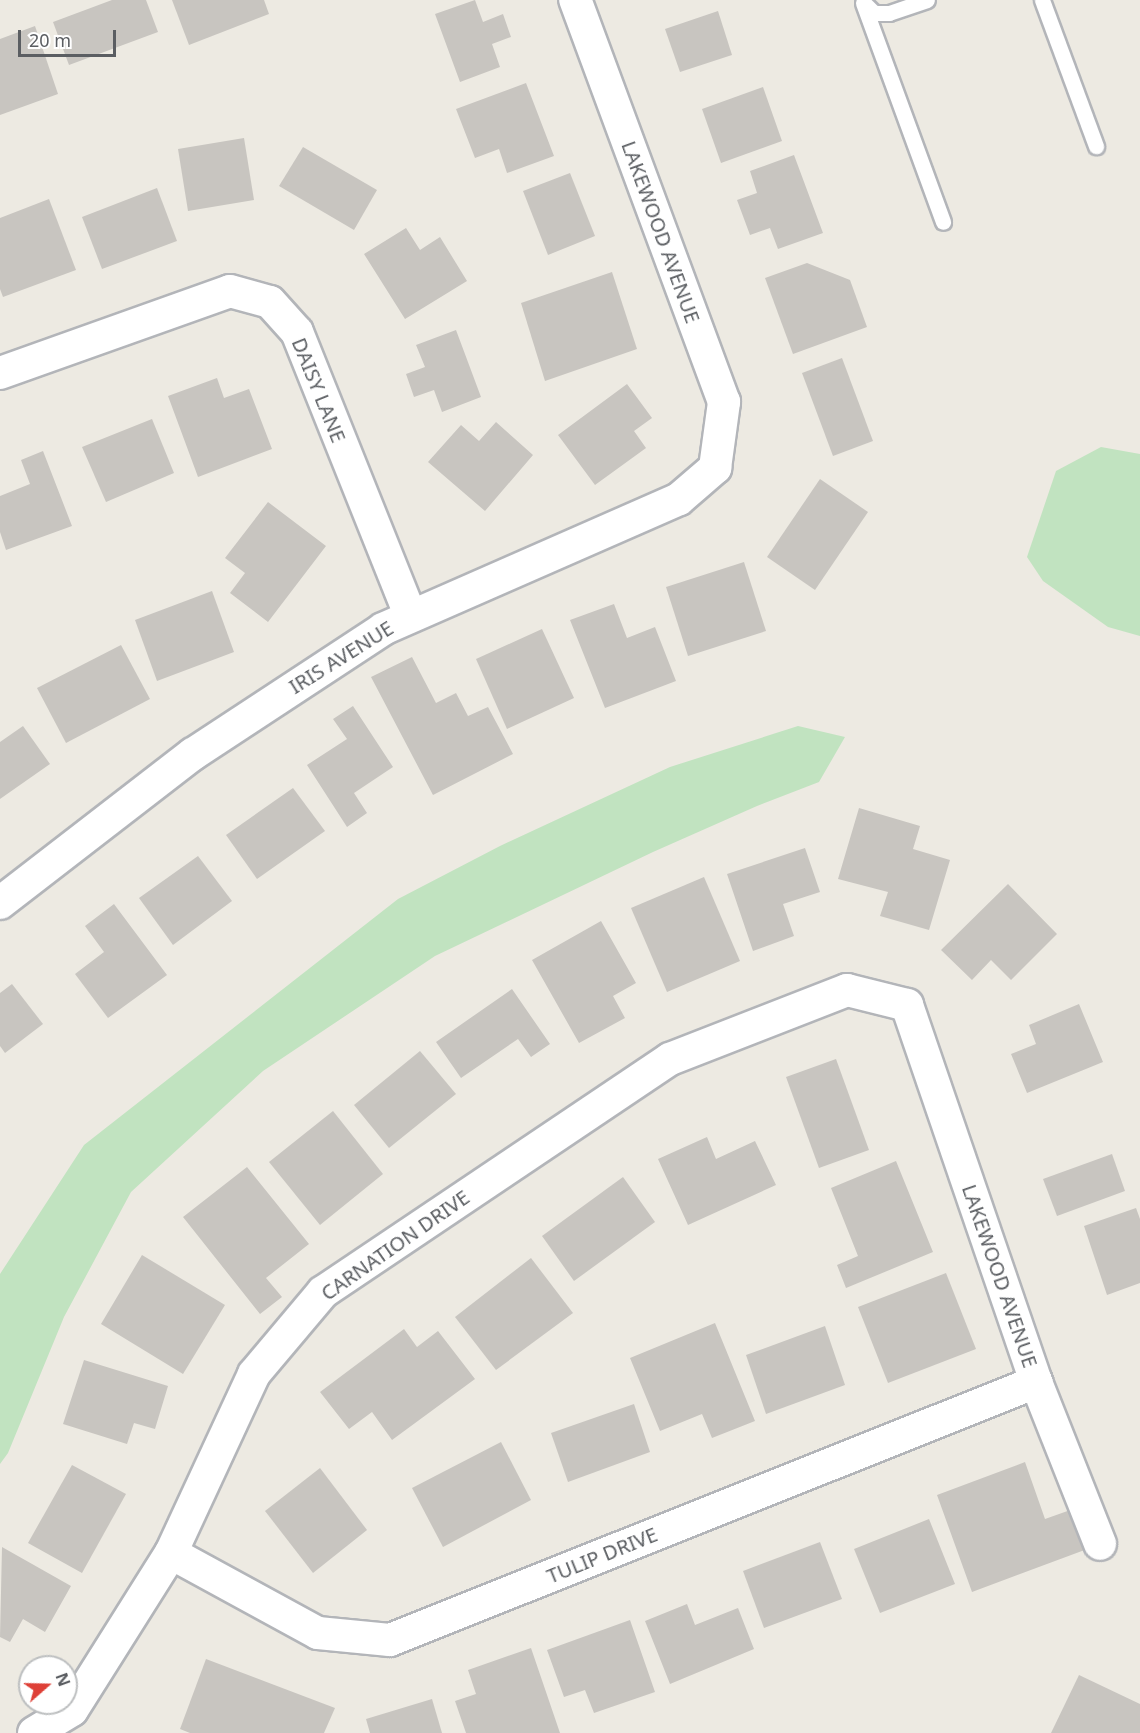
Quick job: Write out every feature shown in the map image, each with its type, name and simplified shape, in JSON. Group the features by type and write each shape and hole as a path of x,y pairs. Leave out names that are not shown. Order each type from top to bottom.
{"street":[{"name":"LAKEWOOD AVENUE","path":"575,0 724,402 715,468"},
{"name":"DAISY LANE","path":"0,373 230,291 270,302 297,332 410,615"},
{"name":"IRIS AVENUE","path":"0,903 193,754 383,629 410,615 679,498 715,468"},
{"name":"CARNATION DRIVE","path":"34,1733 72,1710 171,1553 255,1374 323,1292 670,1059 847,990 907,1005"},
{"name":"LAKEWOOD AVENUE","path":"907,1005 1036,1382 1100,1544"},
{"name":"TULIP DRIVE","path":"171,1553 318,1633 390,1640 1036,1382"}],"lane":[{"path":"863,1 874,13 889,13 927,0"},
{"path":"1042,0 1096,146"},
{"path":"863,1 943,222"}],"green space":[{"path":"1101,447 1140,454 1140,636 1108,627 1043,581 1027,557 1056,471"},
{"path":"798,726 845,737 819,782 757,806 653,852 435,956 263,1071 131,1192 64,1317 8,1453 0,1464 0,1274 84,1145 398,899 500,846 670,767"}],"building":[{"path":"112,0 146,0 158,32 69,65 53,22"},
{"path":"172,0 264,0 269,14 189,45"},
{"path":"475,0 483,22 503,14 511,37 492,44 500,67 460,82 435,14"},
{"path":"718,11 732,55 680,72 665,29"},
{"path":"35,26 58,94 0,115 0,39"},
{"path":"526,83 554,156 507,173 499,149 475,158 456,109"},
{"path":"763,87 782,141 721,163 702,109"},
{"path":"244,138 254,200 188,211 178,149"},
{"path":"303,147 377,190 354,230 279,186"},
{"path":"794,155 823,233 778,249 770,228 750,235 737,200 757,193 750,171"},
{"path":"570,173 595,236 548,255 523,191"},
{"path":"157,188 177,241 102,269 82,217"},
{"path":"49,199 76,270 3,297 0,289 0,218"},
{"path":"406,228 420,250 440,237 467,281 405,319 364,254"},
{"path":"807,263 850,280 867,327 793,354 765,278"},
{"path":"612,272 637,349 545,381 521,303"},
{"path":"456,330 481,397 442,412 434,390 414,397 406,374 425,367 416,345"},
{"path":"842,358 873,441 833,456 802,373"},
{"path":"217,378 224,398 249,389 272,449 198,477 168,396"},
{"path":"627,384 652,418 634,431 646,448 595,485 558,435"},
{"path":"152,419 174,473 106,502 82,447"},
{"path":"496,422 533,455 485,511 428,462 461,425 479,441"},
{"path":"43,451 72,526 6,550 0,532 0,496 30,484 21,460"},
{"path":"820,479 868,512 815,590 767,557"},
{"path":"268,502 326,546 268,622 230,593 245,573 225,558"},
{"path":"744,562 766,631 688,656 666,587"},
{"path":"212,591 234,652 157,681 135,620"},
{"path":"614,604 627,638 655,627 676,681 605,708 570,620"},
{"path":"542,629 574,698 507,729 476,659"},
{"path":"121,645 150,699 66,743 37,688"},
{"path":"412,657 436,703 456,693 468,716 488,707 513,754 433,795 371,677"},
{"path":"353,706 393,767 354,793 367,813 347,827 307,765 347,739 333,719"},
{"path":"23,726 50,764 0,799 0,742"},
{"path":"293,788 325,831 257,879 226,835"},
{"path":"859,808 920,826 913,849 950,860 929,930 880,916 888,892 838,879"},
{"path":"805,848 820,892 783,904 794,936 753,951 727,874"},
{"path":"198,856 232,901 173,945 139,898"},
{"path":"704,877 740,961 667,992 631,908"},
{"path":"1008,884 1057,934 1011,980 991,960 972,980 941,950"},
{"path":"114,904 167,975 108,1018 75,974 104,952 85,926"},
{"path":"601,921 636,983 613,996 625,1018 579,1043 532,960"},
{"path":"12,984 43,1024 5,1053 0,1046 0,993"},
{"path":"512,989 550,1044 531,1057 518,1039 461,1078 436,1042"},
{"path":"1079,1004 1103,1062 1027,1093 1011,1054 1036,1044 1029,1025"},
{"path":"420,1051 456,1094 389,1148 354,1105"},
{"path":"836,1059 869,1150 819,1168 786,1077"},
{"path":"333,1111 383,1174 320,1225 269,1162"},
{"path":"707,1137 716,1159 755,1141 776,1185 688,1225 658,1159"},
{"path":"1112,1154 1125,1191 1057,1216 1043,1179"},
{"path":"896,1161 933,1252 846,1288 837,1265 858,1256 831,1188"},
{"path":"247,1167 309,1244 266,1278 282,1297 260,1314 183,1217"},
{"path":"623,1177 655,1222 574,1281 542,1236"},
{"path":"1136,1208 1140,1219 1140,1283 1107,1295 1084,1226"},
{"path":"142,1255 225,1305 183,1374 101,1324"},
{"path":"531,1258 573,1313 496,1370 455,1317"},
{"path":"946,1273 976,1349 888,1383 858,1307"},
{"path":"715,1323 755,1421 712,1438 702,1414 660,1431 630,1358"},
{"path":"825,1326 845,1385 766,1414 746,1355"},
{"path":"404,1329 417,1347 438,1331 475,1379 392,1440 372,1412 349,1429 320,1392"},
{"path":"84,1360 168,1386 155,1429 134,1423 127,1444 63,1424"},
{"path":"634,1404 650,1452 568,1482 551,1433"},
{"path":"501,1442 531,1500 443,1547 412,1488"},
{"path":"1025,1462 1045,1519 1076,1508 1090,1548 972,1592 937,1495"},
{"path":"72,1465 126,1494 82,1573 28,1543"},
{"path":"320,1468 367,1530 313,1573 265,1511"},
{"path":"929,1519 955,1584 880,1613 854,1549"},
{"path":"820,1542 842,1599 764,1628 743,1571"},
{"path":"2,1547 71,1586 45,1632 23,1619 10,1642 0,1637"},
{"path":"687,1604 695,1625 738,1608 754,1649 670,1684 645,1621"},
{"path":"630,1620 655,1692 594,1713 585,1690 564,1697 547,1650"},
{"path":"531,1648 560,1733 466,1733 455,1701 476,1694 468,1670"},
{"path":"206,1659 335,1708 324,1733 190,1733 180,1729"},
{"path":"1079,1675 1140,1704 1140,1733 1051,1733"},
{"path":"432,1699 442,1733 370,1733 366,1719"}]}
